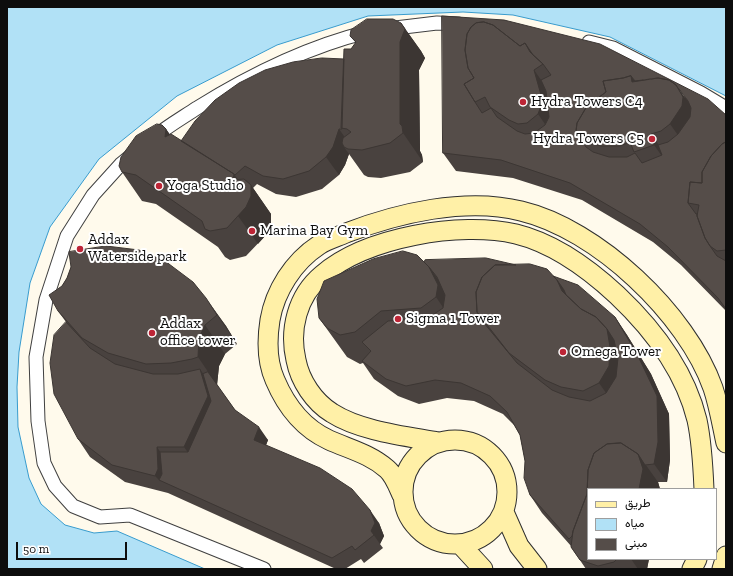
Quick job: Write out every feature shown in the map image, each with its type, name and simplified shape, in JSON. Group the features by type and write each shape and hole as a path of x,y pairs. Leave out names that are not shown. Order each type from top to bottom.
{"street":[{"path":"264,569 130,515 100,517 73,506 55,486 44,463 38,421 36,357 46,300 67,236 93,195 121,164 162,130 221,93 289,59 332,41 374,30 437,23 469,24"},
{"path":"577,39 612,48 707,96 726,108"},
{"path":"402,495 404,478 411,462 423,450 438,442 455,439 472,442 488,450 500,462 507,478 508,495 504,512 494,528 479,539 460,544 447,544 424,534 413,523 406,510 402,495 389,471 371,457 327,439 302,423 293,412 274,379 270,362 268,333 272,309 282,286 298,264 319,245 378,222 434,209 487,206 520,211 559,224 577,234 615,260 645,287 665,309 698,357 713,387 726,443"},
{"path":"438,442 378,430 353,423 332,413 317,400 305,385 298,368 293,349 294,324 300,304 309,289 321,275 347,259 383,244 408,237 461,229 487,229 517,235 542,244 565,256 609,288 645,324 676,368 689,394 697,420 701,446 704,488"},
{"path":"504,512 519,546 537,569"},
{"path":"460,544 482,569"},
{"path":"722,569 726,556"},
{"path":"692,569 696,560"}],"water":[{"path":"7,7 726,7 726,96 610,37 513,15 463,12 368,16 277,45 177,96 99,159 50,227 30,283 19,352 17,387 18,427 29,478 41,504 65,525 94,533 117,531 205,569 7,569"}],"building":[{"path":"442,16 504,20 600,44 708,99 726,115 726,142 722,144 711,156 702,172 702,183 690,182 688,203 697,214 705,238 710,246 717,256 726,261 726,309 718,298 668,247 640,224 570,183 501,160 443,153","holes":["484,22 493,25 520,46 525,43 533,55 543,64 551,75 541,80 546,91 549,117 545,125 534,133 525,134 517,131 497,117 491,108 482,113 464,84 474,78 468,68 465,50 467,34 471,27 476,23","631,76 635,81 658,78 669,80 676,85 688,101 691,108 690,117 678,134 668,142 658,145 662,155 642,163 635,153 627,157 609,157 593,152 586,147 576,131 577,123 587,106 606,92 603,81"]},
{"path":"367,19 393,19 401,23 405,29 400,42 400,124 402,126 403,133 390,143 362,150 348,149 344,147 342,143 343,138 351,132 347,129 341,128 344,49 351,49 356,42 350,36 351,30"},
{"path":"484,22 493,25 520,46 525,43 530,52 543,64 534,70 541,95 541,106 538,114 527,123 518,124 509,120 490,107 485,97 475,102 464,84 474,78 468,68 465,50 467,34 471,27 476,23"},
{"path":"322,58 344,59 342,129 339,129 333,147 326,157 309,171 283,179 263,176 245,166 235,175 181,141 195,121 215,100 239,83 265,70 293,62"},
{"path":"631,76 632,82 658,78 669,80 676,85 683,97 682,106 670,124 661,131 651,134 654,145 634,152 630,142 620,146 601,146 585,142 579,137 576,131 577,123 587,106 606,92 603,81"},
{"path":"157,124 162,125 166,129 165,137 171,134 234,174 233,180 244,179 251,185 251,196 246,207 227,228 210,231 205,229 202,221 136,175 122,172 119,166 121,157 136,136"},
{"path":"726,142 726,250 717,251 710,246 705,238 697,216 699,205 688,203 690,182 702,183 702,172 711,156 722,144"},
{"name":"Addax office tower","path":"106,246 139,250 165,261 193,282 217,315 205,325 199,338 198,357 171,363 146,364 108,353 82,338 58,311 49,295 62,286 67,278 71,267 69,252"},
{"path":"403,251 417,255 429,267 438,285 436,297 421,308 381,311 355,332 340,335 327,328 319,318 317,299 324,281 373,259"},
{"path":"486,258 516,265 495,265 482,277 476,292 477,312 484,323 517,363 552,390 569,397 590,401 606,393 616,377 618,358 614,340 607,329 596,317 581,309 566,295 553,276 578,285 615,317 638,356 657,396 658,442 654,464 645,465 638,454 621,443 607,444 594,453 588,470 587,494 572,536 569,539 530,495 524,478 525,461 520,435 507,412 490,396 461,383 435,380 406,386 386,379 362,361 371,351 362,342 388,321 428,318 443,308 445,295 437,277 424,262 425,260"},
{"name":"Omega Tower","path":"530,264 547,269 557,280 562,291 581,309 596,317 607,329 610,347 609,366 599,383 583,391 561,387 545,380 509,353 477,312 476,292 482,277 495,265"},
{"path":"66,322 90,348 115,364 153,374 178,374 200,369 208,396 184,447 157,447 158,469 155,476 112,465 78,439 54,394 50,363 54,335"},
{"path":"208,372 235,410 259,427 254,440 320,468 352,489 370,510 375,523 371,531 374,535 355,550 352,546 332,558 159,480 162,474 160,452 188,452 211,401 203,374"},
{"path":"621,443 638,454 643,469 639,488 587,488 588,470 594,453 607,444"},
{"path":"587,494 587,560 616,560 614,562 598,566 580,560 571,547 573,531"}],"place":[{"name":"Hydra Towers C4","path":"523,102"},
{"name":"Hydra Towers C5","path":"652,139"},
{"name":"Yoga Studio","path":"159,186"},
{"name":"Marina Bay Gym","path":"252,231"},
{"name":"Addax Waterside park","path":"80,249"},
{"name":"Sigma 1 Tower","path":"398,319"},
{"name":"Addax office tower","path":"152,333"},
{"name":"Omega Tower","path":"563,352"}]}
